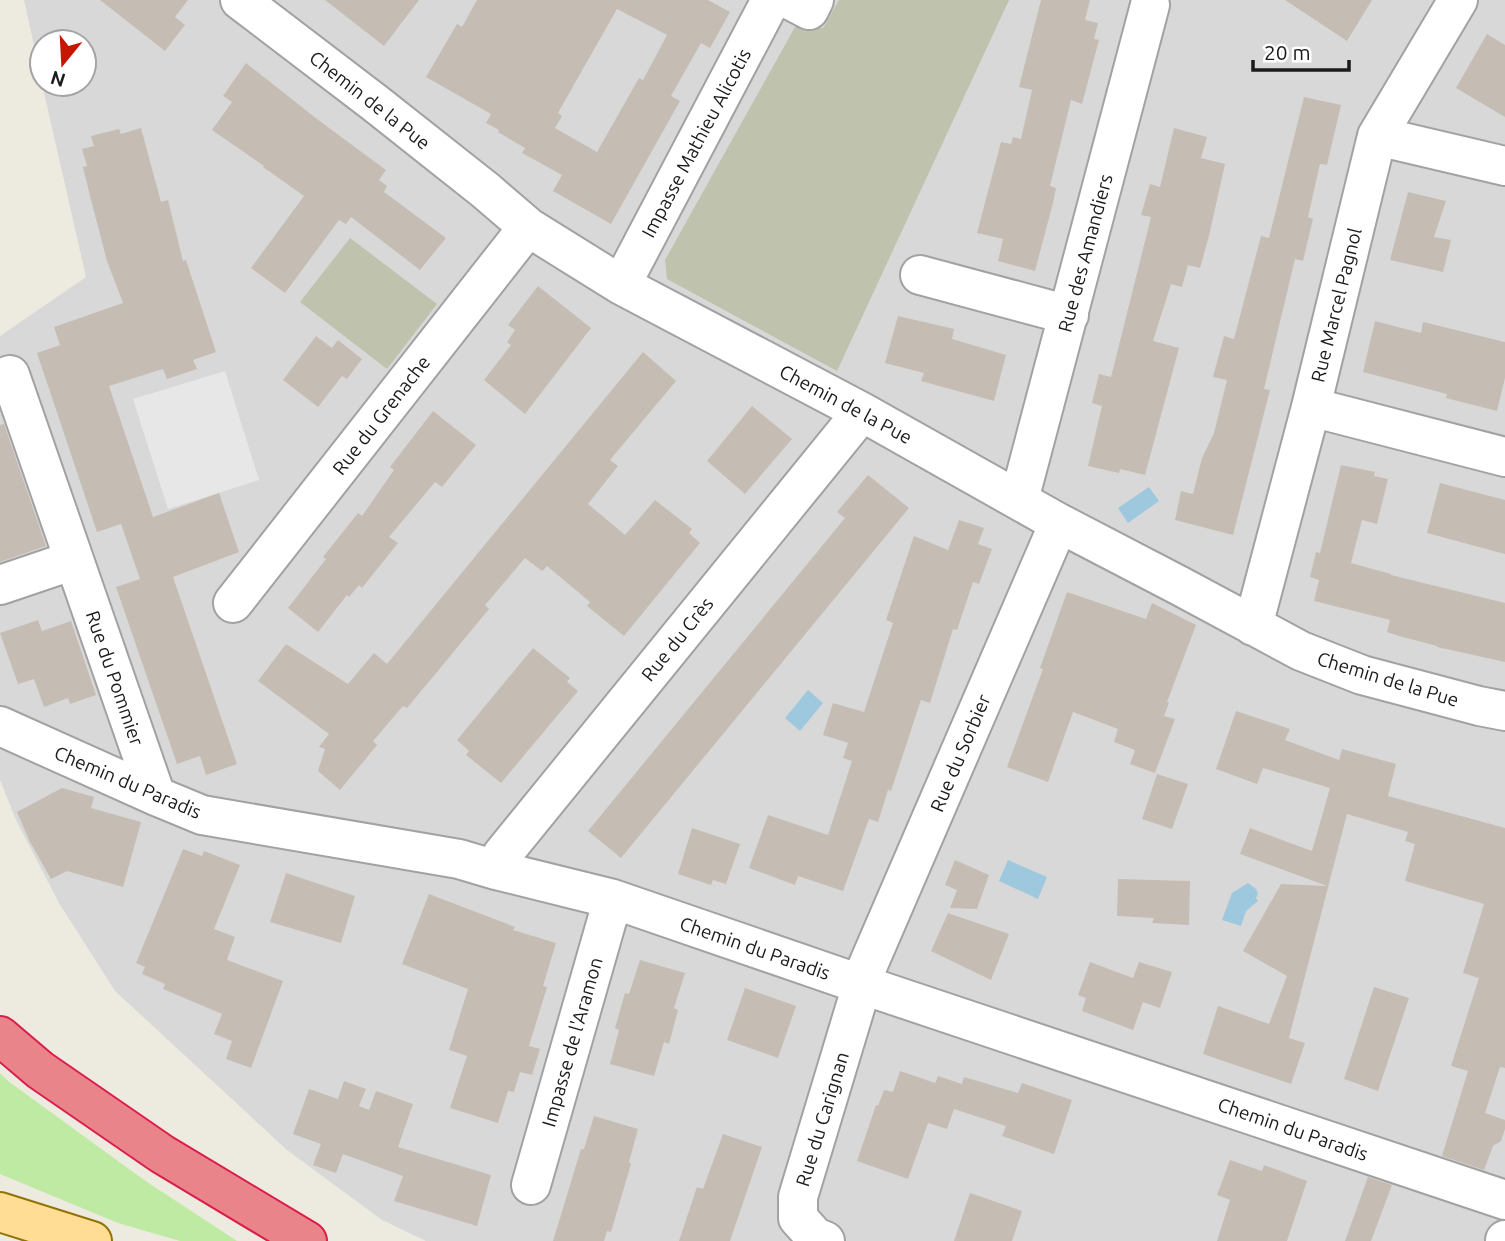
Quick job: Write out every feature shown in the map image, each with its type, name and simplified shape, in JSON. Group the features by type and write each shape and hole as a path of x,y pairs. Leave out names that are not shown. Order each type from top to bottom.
{"highway":[{"path":"0,1036 40,1070 162,1154 307,1241"}],"main road":[{"path":"0,1212 92,1241"}],"street":[{"name":"Chemin de la Pue","path":"240,0 375,103 528,227 621,285 862,412 1059,523 1301,651 1362,675 1505,711"},
{"name":"Impasse Mathieu Alicotis","path":"621,285 771,0"},
{"path":"790,0 809,9 814,0"},
{"name":"Rue Marcel Pagnol","path":"1253,626 1311,407 1377,136 1458,0"},
{"name":"Rue des Amandiers","path":"1019,500 1150,5"},
{"path":"1377,136 1505,166"},
{"name":"Rue du Grenache","path":"233,603 528,227"},
{"path":"920,275 1069,315"},
{"name":"Rue du Pommier","path":"0,379 10,375 156,796"},
{"path":"1311,407 1505,457"},
{"name":"Rue du Crès","path":"496,870 502,855 862,412"},
{"name":"Rue du Sorbier","path":"863,985 868,965 1059,523"},
{"path":"0,585 74,560"},
{"name":"Chemin du Paradis","path":"0,726 202,815 459,859 612,899 1505,1200"},
{"name":"Impasse de l'Aramon","path":"531,1185 612,899"},
{"name":"Rue du Carignan","path":"825,1241 815,1237 798,1219 798,1197 863,985"}],"shaded area":[{"path":"24,0 1505,0 1505,1241 426,1241 382,1220 287,1150 115,991 59,903 16,820 0,780 0,336 86,277 45,98 98,98 98,28 30,28"},
{"path":"839,0 1009,0 837,371 667,279 665,260 795,27 823,28"},
{"path":"350,238 437,304 387,369 300,302"},
{"path":"225,371 259,480 168,509 133,399"}],"green space":[{"path":"0,1073 144,1180 237,1241 180,1241 118,1223 0,1174"}],"water":[{"path":"1149,487 1159,501 1128,523 1118,508"},
{"path":"808,690 823,703 800,731 785,718"},
{"path":"1008,860 1047,877 1038,899 999,881"},
{"path":"1248,883 1256,889 1258,901 1246,911 1241,926 1222,920 1232,893"}],"building":[{"path":"100,0 188,0 175,17 185,25 165,51"},
{"path":"325,0 419,0 384,46"},
{"path":"477,0 708,0 730,12 710,48 701,43 671,96 680,101 611,224 553,191 562,175 522,153 525,148 486,123 491,114 426,77 457,24 462,27","holes":["617,9 667,35 643,80 639,78 597,152 555,128 562,116 558,113"]},
{"path":"1041,0 1090,0 1085,20 1098,23 1094,39 1099,40 1082,104 1071,100 1050,186 1056,188 1053,203 1035,271 998,261 1003,239 977,233 1001,142 1011,144 1013,137 1021,139 1032,90 1019,87"},
{"path":"1285,0 1372,0 1347,41"},
{"path":"1487,34 1505,45 1505,117 1456,88"},
{"path":"246,63 386,170 379,180 387,186 384,192 446,238 420,270 351,217 346,224 339,220 285,293 251,268 304,196 212,130 232,102 223,96"},
{"path":"1304,97 1341,105 1327,165 1320,164 1308,217 1313,219 1303,261 1295,259 1264,389 1270,390 1233,535 1175,520 1181,491 1193,494 1202,458 1214,433 1227,380 1213,377 1224,336 1234,339 1261,236 1269,238"},
{"path":"141,128 161,202 168,200 183,261 186,260 216,352 193,360 197,369 167,379 163,369 109,386 153,517 219,493 239,552 173,577 237,764 206,775 200,756 177,764 116,587 140,579 121,524 97,532 37,353 60,345 54,327 123,303 107,261 83,167 87,166 82,149 94,146 91,136 119,129 121,134"},
{"path":"1174,128 1207,137 1201,158 1225,164 1200,268 1188,265 1182,287 1171,284 1153,341 1179,348 1145,475 1120,469 1119,473 1088,466 1102,406 1092,403 1099,374 1111,377 1151,217 1141,215 1150,184 1160,187"},
{"path":"1408,192 1446,201 1434,237 1451,240 1443,272 1390,260"},
{"path":"538,286 591,328 525,414 484,380 511,345 507,342 515,330 508,325"},
{"path":"898,316 954,329 952,339 1006,355 994,401 921,381 924,373 885,363"},
{"path":"1375,321 1421,333 1423,322 1505,342 1505,378 1497,411 1446,398 1447,394 1363,372"},
{"path":"316,336 332,348 338,340 362,359 347,379 342,376 318,407 283,380"},
{"path":"643,352 676,381 610,460 618,466 588,504 625,535 655,500 692,529 689,533 700,543 624,636 587,606 590,602 547,566 542,571 525,558 485,605 489,609 437,672 407,708 403,706 373,741 377,745 340,790 318,771 325,749 319,747 329,734 258,681 286,644 348,684 374,653 387,664"},
{"path":"752,406 792,439 745,494 707,461"},
{"path":"433,411 476,445 442,487 435,482 389,537 398,543 362,588 359,585 349,597 347,595 318,632 288,608 358,513 362,516 394,470 390,467"},
{"path":"4,424 46,546 0,562 0,425"},
{"path":"1341,465 1375,472 1374,476 1388,479 1377,524 1362,520 1351,563 1505,603 1505,662 1399,636 1387,632 1390,620 1314,601 1319,580 1310,577 1316,552 1320,553"},
{"path":"868,475 909,508 621,858 588,831 845,518 837,512"},
{"path":"1440,483 1505,500 1505,554 1427,533"},
{"path":"959,520 984,528 978,544 992,549 979,584 973,582 957,630 953,629 930,703 921,700 878,822 869,819 843,891 798,876 795,885 749,868 768,815 828,835 852,761 843,758 848,743 823,735 833,703 864,712 893,623 886,620 914,536 948,550"},
{"path":"1067,592 1146,619 1152,603 1196,625 1167,702 1169,703 1164,716 1175,719 1155,773 1130,764 1135,750 1114,742 1118,729 1073,712 1048,782 1007,767 1043,669 1040,668"},
{"path":"38,620 42,631 71,621 96,695 70,704 68,698 44,707 34,679 18,684 0,633"},
{"path":"533,648 570,678 567,682 578,691 501,783 466,755 469,751 457,740"},
{"path":"1236,711 1290,729 1285,740 1339,760 1342,749 1396,764 1388,796 1505,828 1505,1068 1500,1067 1485,1113 1505,1120 1505,1129 1501,1141 1493,1146 1484,1170 1442,1156 1468,1071 1451,1066 1479,978 1463,973 1484,904 1405,881 1415,844 1405,841 1408,832 1347,814 1289,1038 1305,1043 1291,1084 1203,1054 1218,1006 1269,1024 1287,976 1243,951 1281,884 1327,886 1240,854 1250,828 1312,851 1330,788 1263,768 1257,784 1216,769"},
{"path":"1157,774 1188,784 1172,829 1142,819"},
{"path":"62,788 94,797 91,808 141,822 123,887 67,871 51,879 17,812"},
{"path":"692,828 740,844 726,884 713,880 711,885 678,874"},
{"path":"183,849 202,856 204,851 240,865 214,929 235,937 227,960 283,981 251,1068 226,1059 232,1041 214,1034 222,1014 163,989 165,984 142,974 145,967 136,963"},
{"path":"955,860 989,875 977,909 950,908 957,890 945,885"},
{"path":"286,873 355,896 341,943 270,922"},
{"path":"1118,879 1190,881 1189,925 1152,923 1154,918 1117,916"},
{"path":"429,894 515,927 513,930 556,943 543,986 547,987 529,1046 540,1049 532,1075 520,1072 514,1092 508,1091 498,1123 450,1108 467,1056 449,1050 468,989 402,964"},
{"path":"948,913 1009,934 991,980 931,951"},
{"path":"640,960 685,973 674,1008 678,1010 669,1044 664,1042 654,1076 610,1064 619,1030 615,1028 625,993 629,994"},
{"path":"1090,962 1133,978 1139,962 1172,972 1160,1008 1143,1002 1133,1030 1082,1011 1086,998 1078,995"},
{"path":"1374,987 1409,998 1378,1091 1344,1079"},
{"path":"745,988 796,1006 778,1058 727,1040"},
{"path":"900,1071 935,1083 938,1076 962,1084 964,1077 1018,1093 1022,1083 1072,1100 1054,1154 1002,1136 1006,1126 954,1109 947,1129 928,1123 908,1179 857,1161 876,1105 878,1106 884,1090 893,1092"},
{"path":"344,1081 366,1089 359,1106 369,1110 376,1091 413,1104 398,1147 491,1175 477,1226 394,1201 403,1176 343,1154 336,1173 313,1165 321,1144 293,1134 309,1089 338,1099"},
{"path":"594,1116 638,1129 629,1162 631,1164 611,1232 607,1231 604,1241 553,1241 581,1149 584,1149"},
{"path":"723,1134 762,1147 730,1241 679,1241 697,1187 703,1189"},
{"path":"1230,1160 1262,1171 1264,1165 1307,1181 1287,1241 1217,1241 1230,1200 1217,1195"},
{"path":"1368,1177 1392,1185 1371,1241 1345,1241"},
{"path":"970,1193 1022,1211 1012,1241 954,1241"}]}
